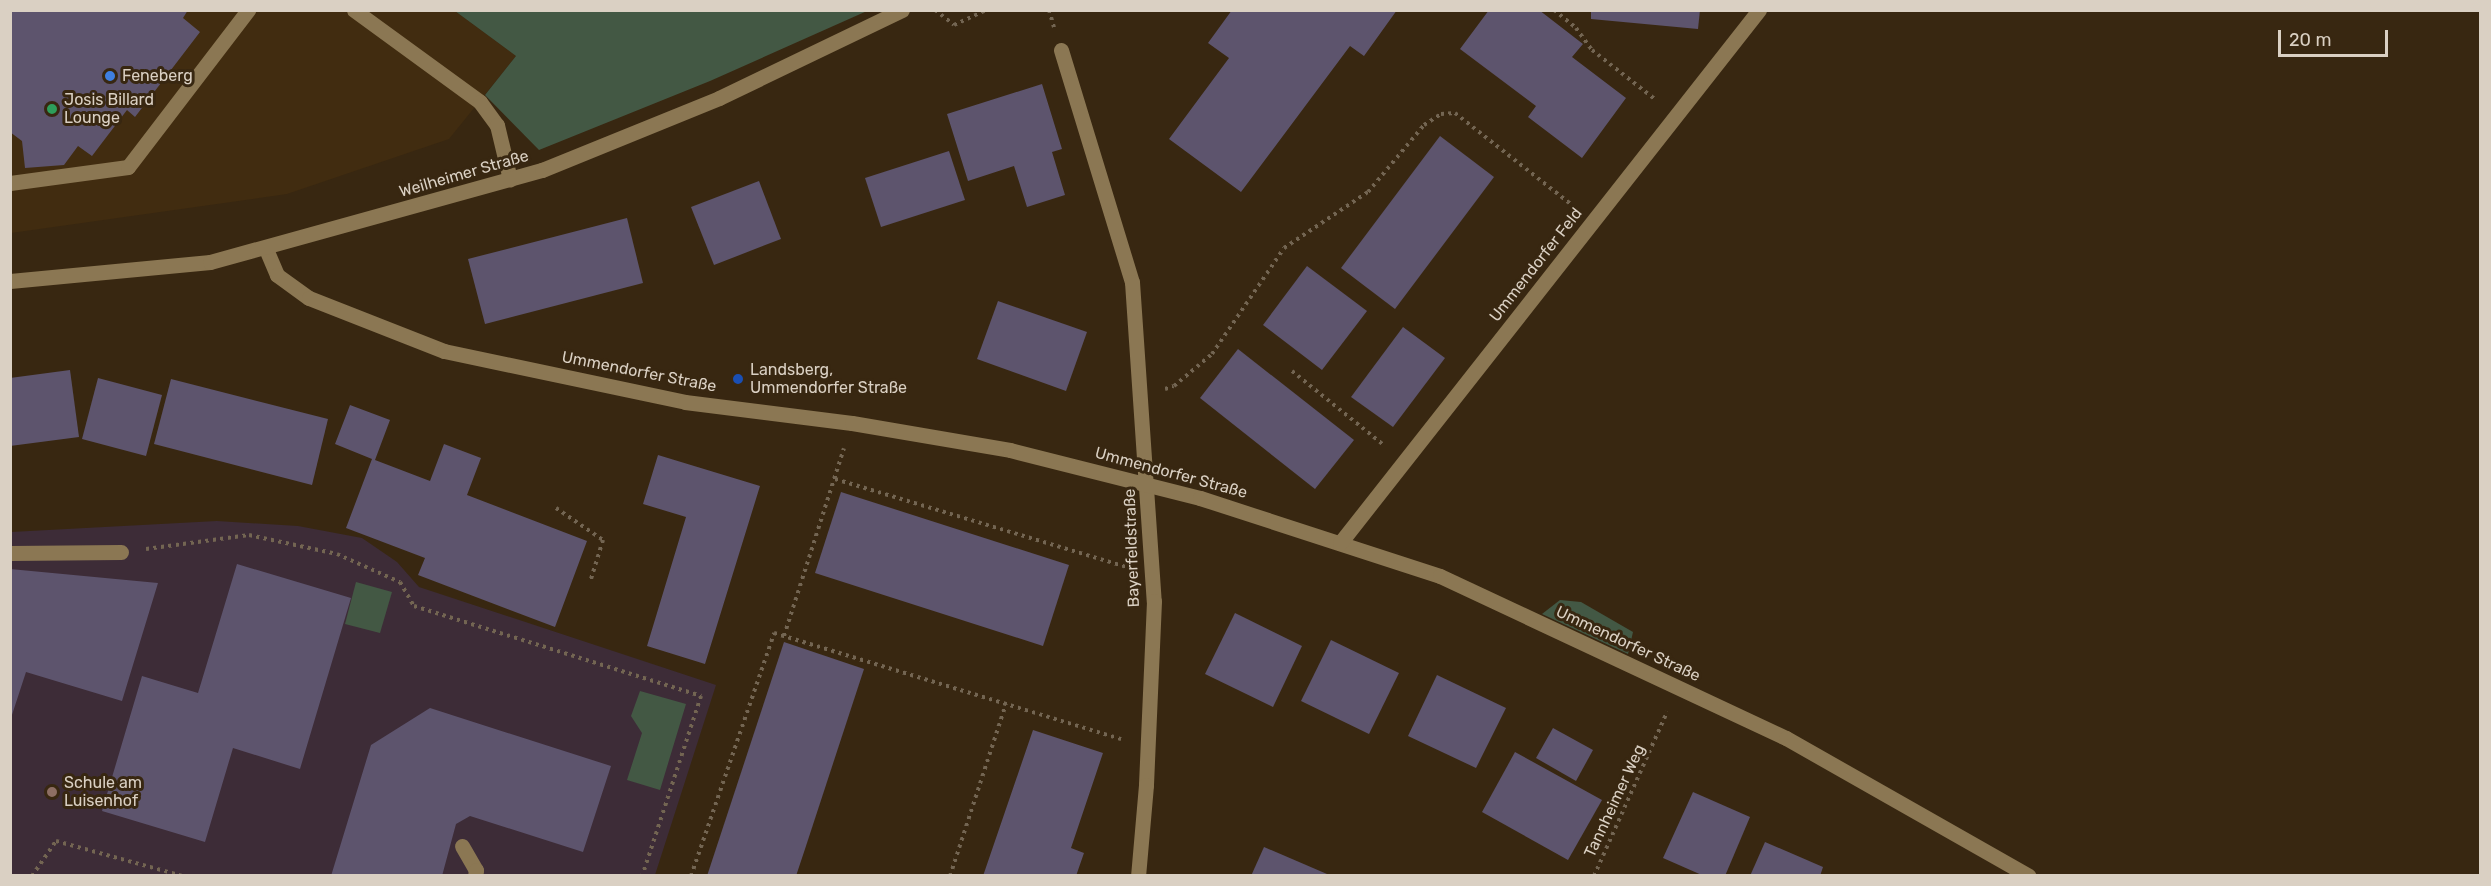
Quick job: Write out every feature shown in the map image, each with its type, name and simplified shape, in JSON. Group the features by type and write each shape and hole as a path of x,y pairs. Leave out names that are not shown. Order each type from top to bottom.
{"street":[{"path":"10,183 128,167 248,10"},
{"path":"354,10 480,102 497,125 510,179"},
{"name":"Weilheimer Straße","path":"10,281 210,262 266,249 542,170 719,98 902,10"},
{"name":"Ummendorfer Feld","path":"1340,543 1759,10"},
{"name":"Bayerfeldstraße","path":"1061,50 1132,282 1148,483 1152,574 1148,748 1138,876"},
{"name":"Ummendorfer Straße","path":"266,249 277,275 309,298 444,351 685,402 852,423 1010,450 1148,483 1440,576 1786,738 2029,876"},
{"path":"10,553 121,552"},
{"path":"462,846 476,870 475,876"}],"path":[{"path":"935,10 954,25 986,10"},
{"path":"1554,10 1576,28 1592,50 1675,115"},
{"path":"1141,396 1174,386 1212,354 1284,248 1368,192 1424,125 1441,114 1455,113 1593,222"},
{"path":"1292,371 1404,461"},
{"path":"784,636 852,423"},
{"path":"835,479 1152,574"},
{"path":"556,508 603,540 591,579"},
{"path":"121,552 249,535 337,554 400,582 414,606 701,696 642,876"},
{"path":"691,876 774,633 1148,748"},
{"path":"950,876 1006,704"},
{"name":"Tannheimer Weg","path":"1594,876 1658,737"},
{"path":"32,876 56,841 183,876"}],"shaded area":[{"path":"10,11 455,11 516,56 449,139 287,194 11,233"},
{"path":"217,521 298,526 362,538 397,562 419,587 716,685 655,875 11,876 11,532"}],"green space":[{"path":"455,11 867,11 710,81 539,150 485,95 516,56"},
{"path":"356,582 392,592 380,633 345,624"},
{"path":"1560,600 1581,602 1633,632 1628,654 1542,614"},
{"path":"640,691 686,704 660,790 627,780 642,733 631,716"}],"building":[{"path":"10,10 188,10 183,18 200,32 135,117 127,110 92,156 78,146 64,165 25,168 22,141 10,132"},
{"path":"1232,10 1397,10 1364,56 1350,46 1241,192 1169,139 1229,58 1208,43"},
{"path":"1489,10 1539,10 1583,44 1572,57 1626,98 1582,158 1528,117 1536,106 1460,49"},
{"path":"1591,10 1700,10 1698,29 1591,19"},
{"path":"1042,84 1062,149 1052,152 1065,195 1027,207 1014,166 968,181 947,114"},
{"path":"1440,136 1494,177 1395,309 1341,268"},
{"path":"949,151 965,200 881,227 865,178"},
{"path":"759,181 781,239 714,265 691,207"},
{"path":"627,218 643,283 485,324 468,259"},
{"path":"1307,266 1367,311 1322,370 1263,325"},
{"path":"998,301 1087,332 1066,391 977,359"},
{"path":"1403,327 1445,358 1393,427 1351,397"},
{"path":"1238,349 1354,440 1315,489 1200,398"},
{"path":"70,370 79,437 10,446 10,378"},
{"path":"98,378 162,395 146,456 82,439"},
{"path":"171,379 328,419 312,485 154,444"},
{"path":"350,405 390,420 375,460 430,481 444,444 481,458 467,495 587,541 555,627 418,575 425,558 346,528 372,459 335,444"},
{"path":"658,455 760,486 705,664 647,646 686,517 643,504"},
{"path":"841,492 1069,565 1043,646 815,573"},
{"path":"237,564 351,598 300,769 233,748 205,842 102,811 142,676 198,693"},
{"path":"10,569 158,583 122,701 26,672 10,721"},
{"path":"1235,613 1302,646 1273,707 1205,674"},
{"path":"1331,640 1399,673 1369,734 1301,701"},
{"path":"784,642 864,669 806,846 796,876 707,876"},
{"path":"1437,675 1506,708 1476,768 1408,736"},
{"path":"430,708 611,766 583,852 470,816 456,824 442,876 331,876 371,745"},
{"path":"1553,728 1593,750 1576,781 1536,758"},
{"path":"1033,730 1103,753 1071,848 1084,853 1076,876 983,876"},
{"path":"1515,752 1602,800 1568,860 1482,812"},
{"path":"1693,792 1750,817 1725,876 1704,876 1663,858"},
{"path":"1765,842 1823,867 1820,876 1750,876"},
{"path":"1264,847 1327,874 1326,876 1251,876"}],"place":[{"name":"Feneberg","path":"110,76"},
{"name":"Josis Billard Lounge","path":"52,109"},
{"name":"Landsberg, Ummendorfer Straße","path":"738,379"},
{"name":"Schule am Luisenhof","path":"52,792"}]}
